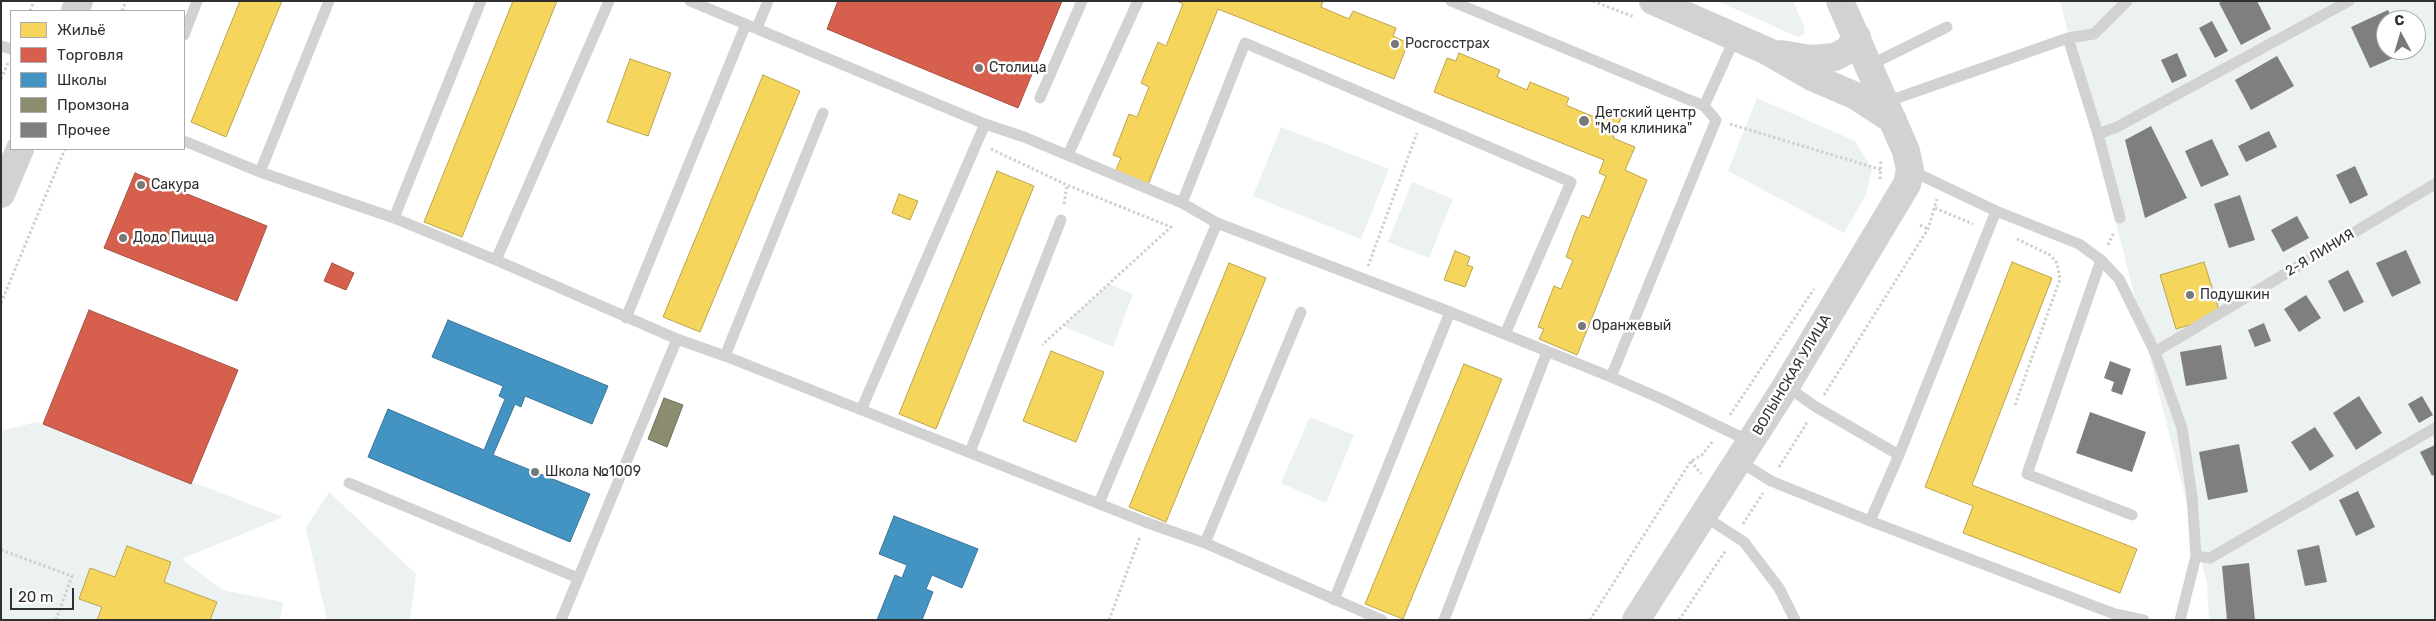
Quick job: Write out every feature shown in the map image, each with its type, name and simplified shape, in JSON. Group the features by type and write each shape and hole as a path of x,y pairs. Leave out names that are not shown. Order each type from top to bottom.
{"street":[{"path":"1653,1 1767,51 1814,78 1889,111"},
{"path":"1840,1 1870,65 1906,151 1910,170"},
{"path":"1767,51 1811,59 1835,57 1848,50 1857,37"},
{"path":"1,194 20,150"},
{"name":"ВОЛЫНСКАЯ УЛИЦА","path":"1636,620 1786,386 1907,184 1910,170"}],"lane":[{"path":"185,33 198,1"},
{"path":"260,172 329,1"},
{"path":"394,218 481,1"},
{"path":"496,260 609,1"},
{"path":"690,1 985,124 1068,155 1182,203 1217,223 1364,278 1611,377 1722,427 1771,481 1870,521 2112,613 2144,620"},
{"path":"757,28 768,1"},
{"path":"1040,98 1082,1"},
{"path":"1068,155 1138,1"},
{"path":"1451,1 1704,106 1716,120 1611,377"},
{"path":"1889,111 2068,38 2094,34 2127,1"},
{"path":"2098,134 2117,127 2349,1"},
{"path":"626,318 746,24"},
{"path":"1870,65 1947,27"},
{"path":"1704,106 1734,38"},
{"path":"2068,38 2098,134 2120,218"},
{"path":"1182,203 1245,44 1571,182 1506,334"},
{"path":"725,356 823,113"},
{"path":"861,410 985,124"},
{"path":"185,141 260,172 394,218 496,260 678,340 725,356 1145,522 1205,543 1382,620"},
{"path":"1910,170 1996,210 2080,244 2101,260 2119,279 2155,352 2182,428 2192,498 2196,556 2180,620"},
{"name":"2-Я ЛИНИЯ","path":"2155,352 2435,184"},
{"path":"1870,521 1899,455 1996,210"},
{"path":"970,452 1062,220"},
{"path":"1099,503 1217,223"},
{"path":"2101,260 2027,474 2132,515"},
{"path":"1205,543 1301,312"},
{"path":"1334,600 1450,312"},
{"path":"561,620 678,340"},
{"path":"1444,620 1547,352"},
{"path":"1786,386 1816,407 1899,455"},
{"path":"2196,556 2210,558 2435,428"},
{"path":"349,483 578,578"},
{"path":"1704,516 1744,542 1779,588 1795,620"}],"path":[{"path":"1,79 10,58"},
{"path":"1364,278 1423,118"},
{"path":"1716,120 1775,136 1882,172 1878,183"},
{"path":"977,142 1067,185 1171,227 1042,345"},
{"path":"1,303 65,150"},
{"path":"1679,620 1736,536 1928,229 1938,195"},
{"path":"1935,208 1988,230 2012,237 2050,255 2060,270 2058,286 2015,405"},
{"path":"2101,260 2120,218"},
{"path":"1920,224 1928,229"},
{"path":"1590,620 1691,461 1702,455 1722,427 1818,282"},
{"path":"1691,461 1704,479"},
{"path":"1109,620 1145,522"},
{"path":"1,550 72,576 56,620"}],"shaded area":[{"path":"1717,1 1793,1 1804,26 1804,34 1798,37"},
{"path":"2060,1 2435,1 2435,620 2209,620 2207,584"},
{"path":"1757,98 1855,141 1872,169 1866,195 1844,233 1728,171"},
{"path":"1281,127 1389,169 1361,239 1253,196"},
{"path":"1412,182 1453,199 1429,258 1388,242"},
{"path":"1109,284 1133,294 1113,347 1063,326"},
{"path":"1310,417 1354,435 1326,503 1281,483"},
{"path":"37,422 283,517 182,559 222,590 283,602 280,620 1,620 1,431"},
{"path":"329,492 416,574 410,620 327,620 306,528"}],"building: Жильё":[{"path":"240,1 282,1 226,137 191,122"},
{"path":"513,1 557,1 462,237 424,222"},
{"path":"1177,1 1323,1 1321,7 1349,19 1353,11 1396,28 1393,36 1408,43 1394,79 1218,9 1148,185 1115,172 1121,158 1113,155 1129,114 1137,117 1149,87 1141,83 1158,42 1166,46 1183,4"},
{"path":"1459,53 1500,70 1497,77 1527,90 1530,82 1569,98 1566,105 1587,114 1606,121 1609,113 1621,118 1613,138 1635,147 1625,170 1647,180 1577,355 1539,339 1544,329 1538,327 1554,286 1561,289 1573,260 1566,257 1582,215 1589,218 1606,176 1599,173 1604,160 1434,92 1447,58 1456,61"},
{"path":"630,59 671,73 648,136 607,122"},
{"path":"763,75 800,91 700,332 663,317"},
{"path":"997,171 1034,186 936,429 899,414"},
{"path":"899,194 918,201 910,220 892,213"},
{"path":"1455,251 1470,257 1467,265 1473,267 1465,287 1444,280"},
{"path":"2012,262 2052,278 1972,485 2137,549 2120,593 1963,533 1973,506 1925,487"},
{"name":"Подушкин","path":"2204,262 2221,316 2176,329 2160,275"},
{"path":"1229,263 1266,278 1166,522 1129,507"},
{"path":"1051,351 1104,372 1076,442 1023,421"},
{"path":"1464,364 1502,379 1403,619 1365,604"},
{"path":"127,546 171,562 164,582 217,602 210,620 97,620 102,607 79,599 90,568 115,577"}],"building: Торговля":[{"name":"Столица","path":"838,1 1062,1 1018,108 827,29"},
{"path":"135,173 267,226 237,301 104,248"},
{"path":"332,263 354,273 346,290 324,281"},
{"path":"89,310 238,370 191,484 43,424"}],"building: Школы":[{"path":"448,320 608,386 592,424 525,396 521,407 515,404 493,455 590,494 570,542 368,457 388,409 484,450 505,399 499,396 503,386 432,357"},
{"path":"894,516 978,549 962,588 932,575 926,589 933,592 922,620 877,620 895,575 902,578 907,565 879,554"}],"building: Промзона":[{"path":"664,398 683,405 667,447 648,439"}],"building: Прочее":[{"path":"2223,1 2257,1 2271,29 2241,45 2219,3"},
{"path":"2376,16 2376,60 2388,60 2370,68 2351,27"},
{"path":"2212,21 2228,51 2215,58 2199,28"},
{"path":"2177,53 2187,76 2172,83 2161,60"},
{"path":"2277,56 2294,86 2251,110 2235,80"},
{"path":"2151,126 2187,198 2145,218 2125,140"},
{"path":"2269,131 2277,147 2246,162 2238,146"},
{"path":"2212,139 2229,175 2201,187 2185,151"},
{"path":"2355,166 2368,195 2350,204 2336,175"},
{"path":"2240,195 2255,240 2229,248 2214,204"},
{"path":"2297,216 2309,238 2283,252 2271,230"},
{"path":"2406,250 2421,283 2392,297 2376,263"},
{"path":"2348,270 2364,302 2344,312 2328,281"},
{"path":"2306,295 2321,318 2299,332 2284,309"},
{"path":"2264,323 2271,341 2255,347 2248,330"},
{"path":"2221,345 2227,379 2186,386 2180,352"},
{"path":"2110,361 2131,369 2122,395 2111,391 2114,382 2104,378"},
{"path":"2359,396 2382,433 2356,450 2333,413"},
{"path":"2422,396 2433,415 2419,423 2408,404"},
{"path":"2090,412 2146,432 2132,472 2076,453"},
{"path":"2315,427 2334,456 2310,471 2291,442"},
{"path":"2239,444 2248,492 2208,500 2199,452"},
{"path":"2435,445 2435,474 2432,476 2420,452"},
{"path":"2358,491 2375,527 2356,536 2339,500"},
{"path":"2319,545 2327,582 2305,586 2297,550"},
{"path":"2249,563 2255,620 2227,620 2222,566"}],"place":[{"name":"Росгосстрах","path":"1395,44"},
{"name":"Столица","path":"979,68"},
{"name":"Детский центр \"Моя клиника\"","path":"1584,121"},
{"name":"Сакура","path":"141,185"},
{"name":"Додо Пицца","path":"123,238"},
{"name":"Подушкин","path":"2190,295"},
{"name":"Оранжевый","path":"1582,326"},
{"name":"Школа №1009","path":"535,472"}]}
